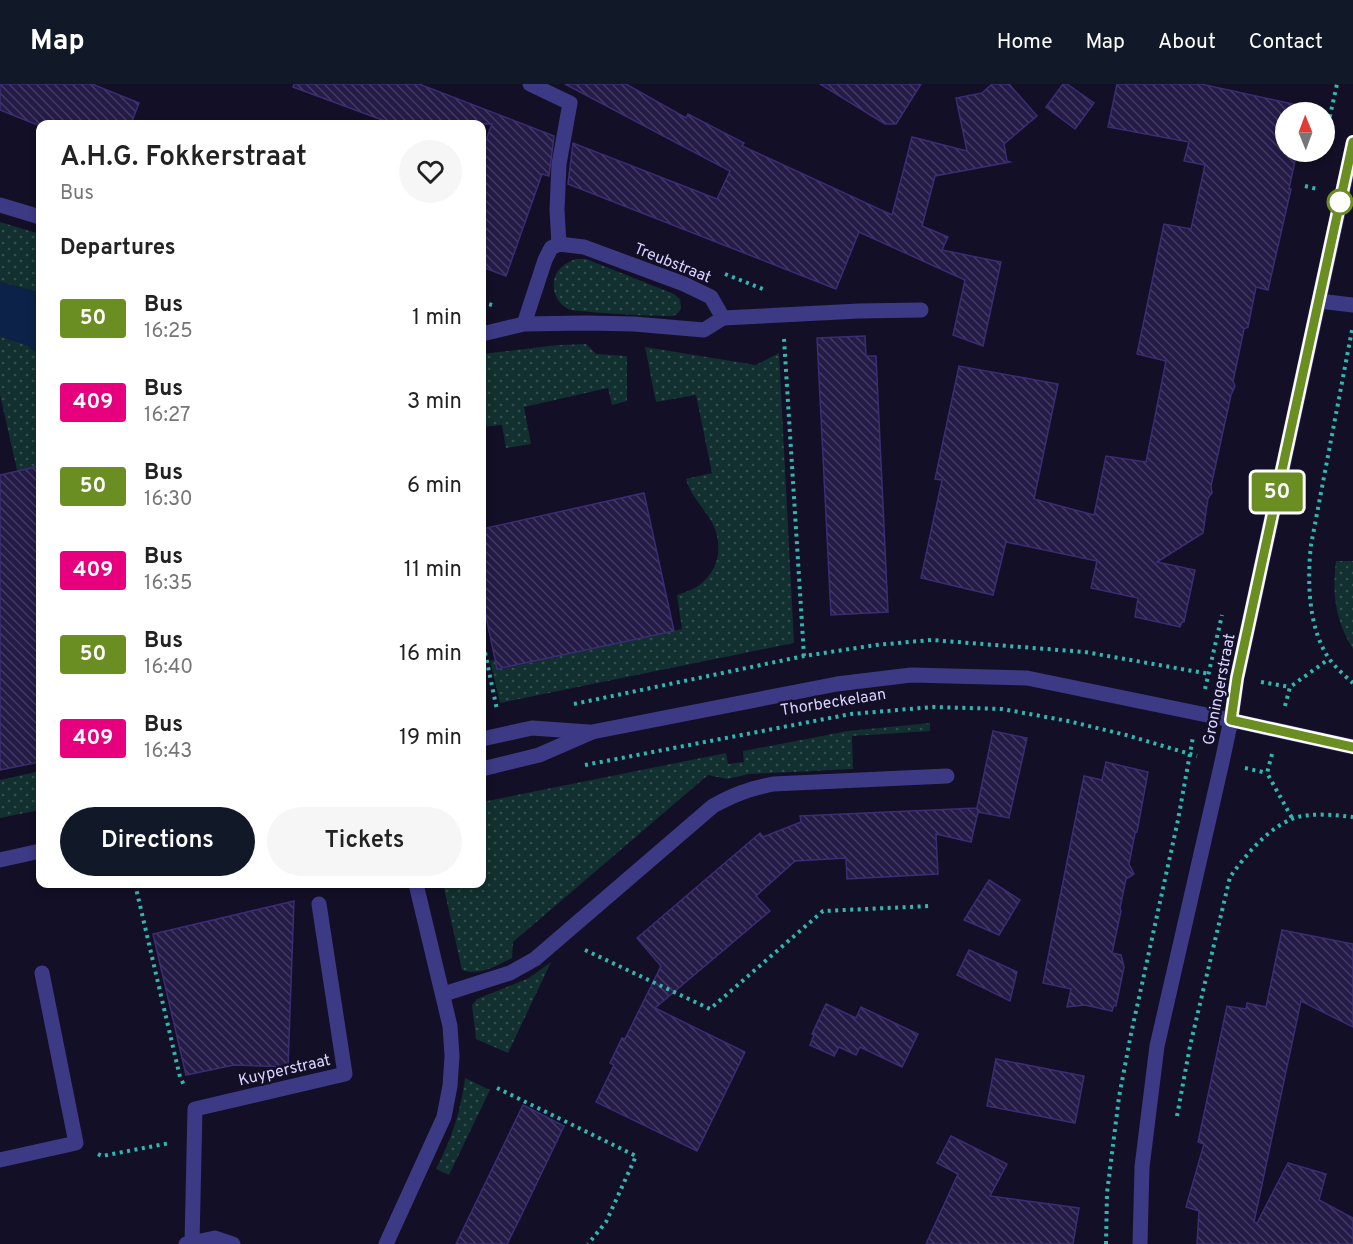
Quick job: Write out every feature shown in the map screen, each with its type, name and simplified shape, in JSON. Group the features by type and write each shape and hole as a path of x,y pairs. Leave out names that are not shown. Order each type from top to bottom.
{"street":[{"path":"524,324 545,260 551,248 558,244 556,210 558,164 570,103 530,84"},
{"name":"Groningerstraat","path":"1140,1244 1142,1167 1157,1046 1231,720 1237,678 1353,143"},
{"path":"0,206 36,216"},
{"name":"Treubstraat","path":"558,244 584,247 684,284 711,297 723,318"},
{"path":"1319,301 1353,305"},
{"path":"486,332 524,324 634,324 705,330 723,318 921,310"},
{"name":"Thorbeckelaan","path":"486,768 539,755 592,732 837,684 911,675 1028,678 1353,747"},
{"name":"Thorbeckelaan","path":"486,738 532,728 592,732"},
{"path":"444,994 510,973 535,959 714,806 747,789 773,784 947,776"},
{"path":"0,860 36,852"},
{"path":"386,1244 444,1117 450,1086 452,1056 450,1026 417,888"},
{"name":"Kuyperstraat","path":"195,1109 345,1074 319,904"},
{"path":"0,1160 76,1143 42,973"},
{"path":"195,1109 189,1243 214,1238 233,1244"}],"path":[{"path":"1333,102 1337,84"},
{"path":"1305,186 1314,188"},
{"path":"718,272 772,292 783,315 804,656"},
{"path":"1353,324 1308,567 1312,613 1329,659 1353,683"},
{"path":"486,657 497,710"},
{"path":"1290,687 1329,659"},
{"name":"Thorbeckelaan","path":"574,767 851,714 933,707 1002,709 1068,721 1189,754"},
{"path":"1267,773 1292,818"},
{"path":"1176,1121 1190,1046 1230,877 1262,839 1292,818 1317,815 1353,817"},
{"path":"136,888 180,1077 195,1109"},
{"path":"562,935 573,944 710,1009 823,911 930,906"},
{"path":"497,1088 636,1156 606,1222 588,1244"},
{"path":"76,1143 102,1156 195,1138"}],"green space":[{"path":"0,222 36,233 36,292 0,282"},
{"path":"576,259 586,259 674,294 680,299 679,312 673,316 664,316 568,309 557,297 554,281 562,267"},
{"path":"0,336 27,345 36,353 36,480 20,483 0,395"},
{"path":"586,344 596,354 627,356 627,401 612,405 608,388 524,407 531,444 506,448 502,425 486,427 486,354"},
{"path":"645,347 756,365 779,353 794,643 500,703 490,661 495,660 498,668 502,669 682,629 677,595 698,586 712,572 716,564 718,546 714,528 693,495 686,479 712,473 696,395 656,402"},
{"path":"1336,561 1353,561 1353,649 1342,628 1336,606 1334,585"},
{"path":"930,723 930,731 852,736 853,769 749,774 727,779 708,775 513,942 512,958 482,971 462,970 444,888 486,888 486,801 726,753 728,764 744,762 743,751 848,731"},
{"path":"36,772 36,811 0,818 0,780"},
{"path":"551,962 508,1053 476,1039 472,1005 477,999 529,978"},
{"path":"465,1078 490,1090 449,1175 436,1169 455,1125"}],"water":[{"path":"0,282 36,292 36,353 27,345 0,336"}],"building":[{"path":"0,84 92,84 139,103 133,120 36,120 35,124 0,110"},
{"path":"294,84 419,84 554,136 549,176 542,174 506,276 486,268 486,140 492,124 486,124 486,120 382,120 293,87"},
{"path":"565,84 626,84 686,118 688,114 744,143 742,146 892,215 912,137 967,151 956,98 982,93 992,84 1009,84 1037,116 1004,144 1007,161 1010,162 935,176 922,226 948,237 942,250 1001,262 983,346 953,335 965,280 859,232 836,289 568,184 573,143 717,199 730,171"},
{"path":"820,84 921,84 896,124 885,124"},
{"path":"1063,84 1067,84 1094,103 1075,129 1046,107"},
{"path":"1117,84 1201,84 1284,102 1275,102 1275,162 1295,162 1268,290 1256,287 1248,327 1244,329 1233,381 1235,386 1211,486 1212,493 1208,498 1203,533 1157,562 1195,570 1184,622 1180,627 1135,617 1138,598 1091,588 1097,561 1006,542 993,595 921,578 942,480 935,479 959,366 1058,384 1034,499 1094,515 1106,456 1146,462 1166,361 1137,354 1164,224 1191,229 1205,165 1184,161 1189,142 1108,127"},
{"path":"865,336 866,356 876,356 888,612 831,615 817,338"},
{"path":"36,467 36,763 0,770 0,475"},
{"path":"644,493 674,631 497,669 486,616 486,528"},
{"path":"993,731 1027,738 1009,818 978,812 971,842 936,834 938,874 847,879 846,858 795,861 756,896 770,911 655,1008 745,1052 697,1151 596,1102 614,1065 610,1063 622,1038 625,1039 661,966 637,938 760,833 763,837 801,822 800,816 977,808"},
{"path":"1106,762 1148,772 1129,864 1134,874 1126,879 1112,953 1121,955 1124,967 1116,1006 1114,1005 1112,1011 1085,1005 1067,1007 1071,989 1043,983 1084,776 1102,780"},
{"path":"989,880 1020,900 999,935 964,920"},
{"path":"294,901 288,1067 234,1065 186,1075 153,934"},
{"path":"1282,930 1353,944 1353,1027 1301,1001 1254,1222 1257,1223 1288,1163 1326,1174 1319,1200 1353,1218 1353,1244 1197,1244 1199,1211 1186,1207 1204,1144 1198,1142 1227,1006 1246,1009 1247,1003 1266,1007"},
{"path":"969,950 1017,972 1010,1001 957,975"},
{"path":"826,1004 856,1018 861,1007 918,1034 902,1067 860,1047 856,1055 839,1047 834,1056 810,1045 814,1035 812,1034"},
{"path":"996,1059 1084,1076 1075,1123 987,1106"},
{"path":"523,1105 564,1126 520,1218 507,1244 456,1244"},
{"path":"951,1136 1007,1164 990,1196 1079,1208 1073,1244 926,1244 958,1174 937,1163"}],"bus line":[{"name":"50","path":"1353,142 1237,678 1231,720 1353,747"}]}
